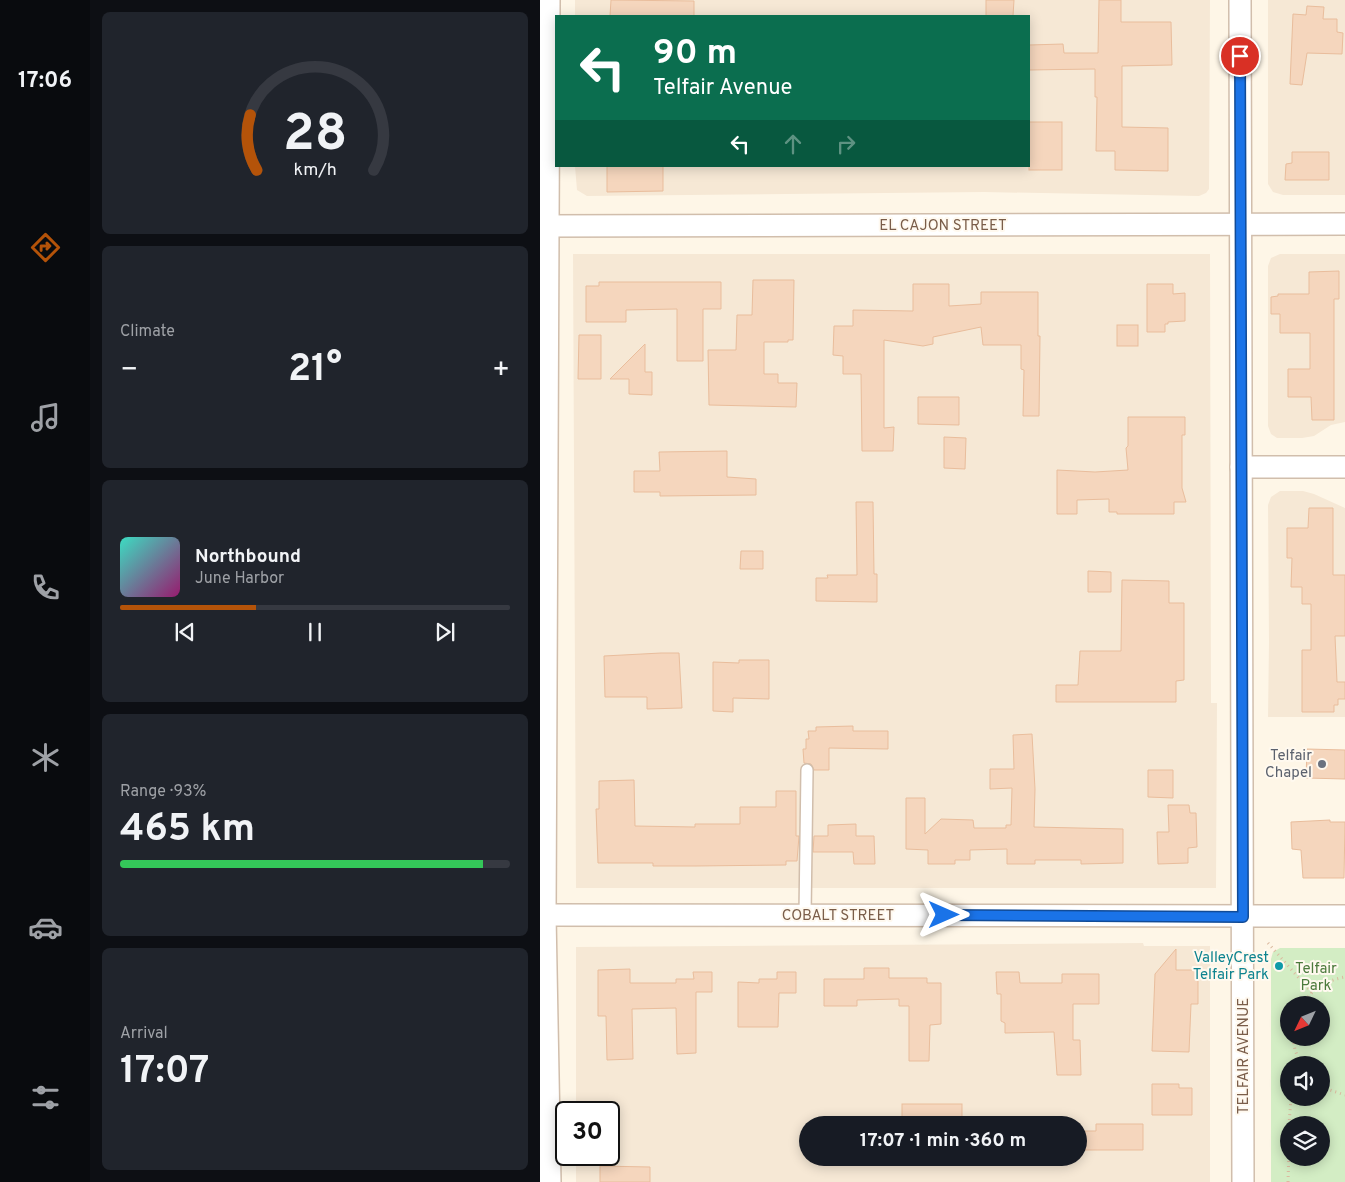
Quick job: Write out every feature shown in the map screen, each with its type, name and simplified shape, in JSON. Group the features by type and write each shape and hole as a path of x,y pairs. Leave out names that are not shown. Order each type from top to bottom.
{"street":[{"path":"547,1174 542,915 545,226 549,0"},
{"name":"TELFAIR AVENUE","path":"1240,0 1244,1182"},
{"name":"EL CAJON STREET","path":"545,226 1345,224"},
{"path":"1241,467 1345,467"},
{"name":"COBALT STREET","path":"542,915 1345,916"}],"lane":[{"path":"805,915 807,770"}],"path":[{"path":"1268,943 1312,992"},
{"path":"1309,996 1326,983 1345,977"},
{"path":"1330,1089 1345,1095"},
{"path":"1288,1166 1288,1182"}],"shaded area":[{"path":"575,0 1210,0 1209,189 1206,193 1199,196 984,192 587,196 577,190 575,167 1030,167 1030,15 575,15"},
{"path":"1268,0 1345,0 1345,195 1283,195 1273,192 1268,184"},
{"path":"573,254 1210,254 1211,703 1217,703 1216,888 576,888"},
{"path":"1280,254 1345,254 1345,422 1331,425 1314,436 1302,438 1277,438 1271,434 1268,426 1268,266 1271,258"},
{"path":"1280,491 1303,491 1345,508 1345,717 1268,717 1268,505 1271,497"},
{"path":"1143,943 1144,946 1210,946 1210,1182 576,1182 576,1166 620,1166 620,1101 576,1101 576,947"}],"green space":[{"name":"Telfair Park","path":"1280,948 1345,948 1345,1182 1271,1182 1271,959 1273,952"}],"building":[{"path":"611,0 694,1 694,15 610,15"},
{"path":"986,0 1014,0 1013,15 986,15"},
{"path":"1099,0 1121,0 1121,22 1171,22 1172,65 1122,66 1122,127 1168,128 1168,171 1115,170 1115,151 1096,151 1097,97 1095,97 1095,69 1030,70 1030,45 1063,44 1064,53 1098,53"},
{"path":"1307,6 1324,7 1323,19 1337,19 1337,32 1343,33 1342,54 1307,53 1302,85 1290,84 1293,14 1306,15"},
{"path":"1030,122 1062,122 1062,170 1029,170"},
{"path":"1292,152 1329,152 1329,180 1285,180 1286,164 1292,163"},
{"path":"607,167 663,167 663,191 607,192"},
{"path":"1339,271 1339,299 1334,299 1334,420 1312,420 1311,397 1288,397 1288,369 1310,369 1310,333 1280,333 1280,314 1271,314 1271,297 1278,296 1278,294 1309,294 1309,272"},
{"path":"753,280 794,280 793,340 788,340 788,342 764,342 764,374 778,374 778,383 797,383 796,407 709,405 708,350 736,350 737,315 752,315"},
{"path":"599,282 721,282 721,309 703,309 703,361 677,361 677,309 626,310 626,322 586,322 586,286 599,286"},
{"path":"913,284 949,284 949,306 981,304 981,292 1038,292 1038,336 1040,336 1039,416 1023,416 1024,370 1021,369 1021,345 983,345 981,327 933,337 933,344 923,346 884,340 884,428 894,427 893,451 862,451 861,374 843,374 843,356 833,355 834,326 853,326 853,310 913,311"},
{"path":"1147,284 1173,284 1173,294 1185,293 1185,321 1168,322 1168,324 1165,324 1165,332 1147,332"},
{"path":"1117,325 1138,325 1138,346 1117,346"},
{"path":"579,335 601,335 601,379 578,379"},
{"path":"645,344 645,372 652,372 652,395 629,394 629,379 610,379"},
{"path":"918,397 959,397 959,425 918,424"},
{"path":"1128,417 1185,417 1185,435 1182,435 1182,488 1186,502 1174,502 1174,514 1117,514 1117,512 1109,512 1109,499 1077,500 1077,514 1057,514 1057,470 1095,472 1128,470 1126,448 1128,446"},
{"path":"944,437 966,438 965,469 944,468"},
{"path":"727,451 727,477 756,479 756,495 660,496 660,492 634,492 634,471 660,471 659,452"},
{"path":"856,502 873,502 874,574 877,574 877,602 816,601 816,578 828,578 827,575 857,575"},
{"path":"1309,508 1333,508 1333,575 1345,575 1345,636 1335,636 1337,682 1345,682 1345,699 1338,699 1338,705 1334,705 1334,712 1302,712 1302,650 1311,650 1311,604 1302,604 1302,587 1291,587 1292,558 1287,558 1287,528 1308,528"},
{"path":"741,551 763,551 763,569 740,569"},
{"path":"1088,571 1111,572 1111,592 1088,592"},
{"path":"1122,580 1169,581 1169,603 1184,603 1184,680 1176,681 1176,702 1056,702 1056,685 1078,685 1080,651 1121,651"},
{"path":"679,653 682,708 647,709 647,697 605,697 604,656"},
{"path":"739,660 769,660 769,699 733,698 733,712 713,711 713,662 739,663"},
{"path":"853,726 853,731 888,731 888,749 829,748 829,770 814,770 811,764 804,763 803,749 806,749 806,739 809,739 808,731 816,731 816,727"},
{"path":"1032,734 1035,789 1034,827 1123,829 1123,863 1081,864 1081,860 1035,860 1035,864 1007,864 1007,849 970,850 970,860 955,860 955,864 928,864 928,850 906,849 906,798 925,798 925,834 941,819 973,820 974,828 1006,828 1006,825 1011,825 1012,788 990,789 990,769 1014,769 1013,735"},
{"name":"Telfair Chapel","path":"1307,749 1345,750 1345,779 1306,778"},
{"path":"1148,770 1173,770 1173,798 1148,797"},
{"path":"634,780 635,826 695,827 695,824 740,824 740,807 776,807 776,791 796,791 796,836 799,836 797,861 786,861 786,865 695,866 653,866 653,863 598,863 596,809 599,809 599,781"},
{"path":"1168,805 1189,805 1190,813 1196,813 1197,847 1188,848 1188,863 1158,864 1157,832 1169,832"},
{"path":"1330,820 1330,822 1345,822 1344,878 1303,878 1301,850 1292,849 1291,822"},
{"path":"856,824 856,836 874,836 875,864 854,864 853,852 813,852 814,836 828,836 828,825"},
{"path":"1176,949 1176,970 1198,970 1198,1004 1191,1004 1189,1052 1152,1051 1155,974"},
{"path":"864,968 889,968 889,978 927,978 927,983 941,983 941,1024 930,1025 929,1061 909,1061 909,1006 899,1006 899,999 857,1000 857,1006 824,1006 824,979 864,979"},
{"path":"630,969 630,983 676,983 676,979 694,979 693,972 712,972 712,992 696,992 696,1053 677,1054 676,1008 632,1009 633,1059 607,1060 606,1016 598,1016 598,970"},
{"path":"777,972 796,972 796,993 779,993 778,1027 738,1027 738,982 759,983 759,979 777,979"},
{"path":"996,972 1019,972 1020,983 1062,983 1062,974 1099,974 1099,1004 1073,1004 1073,1040 1080,1040 1081,1075 1057,1075 1054,1032 1005,1033 1005,1023 1001,1021 1001,994 997,994"},
{"path":"1152,1084 1179,1084 1179,1088 1192,1088 1192,1115 1152,1115"},
{"path":"902,1104 962,1104 962,1116 902,1116"},
{"path":"1096,1124 1143,1124 1143,1150 1087,1150 1087,1131 1096,1131"},
{"path":"600,1166 650,1167 650,1182 600,1182"}],"place":[{"name":"Telfair Chapel","path":"1322,764"},
{"name":"ValleyCrest Telfair Park","path":"1279,966"}],"route":[{"path":"944,915 1243,917 1240,56"}]}
